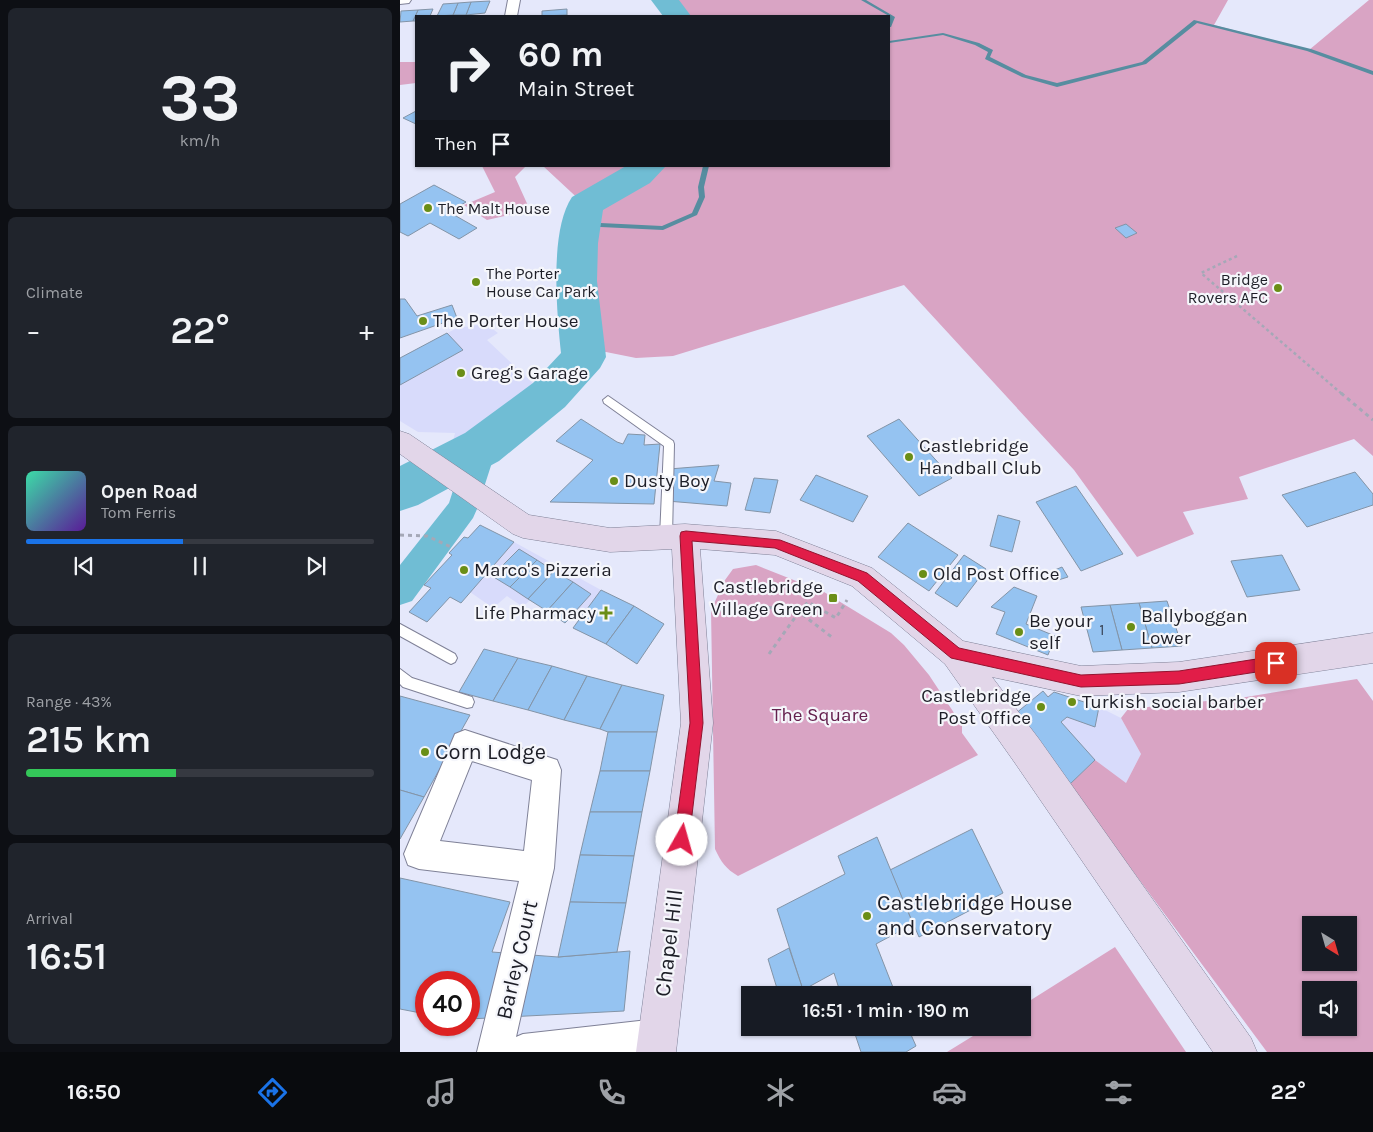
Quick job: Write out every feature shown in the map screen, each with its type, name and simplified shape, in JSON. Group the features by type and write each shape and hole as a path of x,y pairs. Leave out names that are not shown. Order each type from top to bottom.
{"street":[{"path":"400,0 405,0"},
{"path":"511,15 514,0"},
{"path":"406,444 523,526 610,540 676,536 776,543 862,577 956,654 1027,751 1237,1052"},
{"name":"Chapel Hill","path":"656,1044 697,723 690,611 676,536"},
{"path":"956,654 1081,681 1179,677 1373,648"},
{"name":"Barley Court","path":"495,1052 538,868 547,770 465,744 418,854 538,868"},
{"path":"522,1052 656,1044"}],"lane":[{"path":"608,400 669,444 676,536"},
{"path":"400,630 451,658"},
{"path":"400,675 408,683 467,702"}],"path":[{"path":"1237,256 1201,273 1373,420"},
{"path":"400,535 416,533 427,535 449,546"},
{"path":"769,654 808,602 836,618 862,577"},
{"path":"690,611 766,607 799,612 833,638"}],"shaded area":[{"name":"Greg's Garage","path":"486,324 498,333 487,340 538,388 451,449 455,433 418,432 400,421 400,358 457,328"},
{"path":"514,542 601,590 579,620 536,594 523,607 507,596 493,608 470,592"},
{"path":"1043,691 1048,696 1054,692 1099,707 1121,718 1141,754 1126,783 1069,785 1015,714"}],"green space":[{"path":"665,0 1228,0 1214,25 1309,50 1369,0 1373,0 1373,456 1354,439 1239,477 1248,499 1183,512 1194,534 1137,557 1074,470 904,285 673,356 636,358 606,352 584,357 580,224 585,205 544,167 890,167 890,15 676,15"},
{"path":"400,62 415,62 415,83 400,85"},
{"path":"482,167 525,167 515,177 530,210 487,220 464,205 495,192"},
{"name":"The Square","path":"756,565 824,592 891,633 904,645 929,675 962,725 962,733 978,755 738,876 724,865 715,849 711,610 725,580 733,569"},
{"path":"1357,679 1373,701 1373,1052 1267,1052 1069,785 1095,760 1126,783 1141,754 1121,718 1128,709 1246,697"},
{"path":"1115,947 1186,1052 947,1052 973,1036 1031,1036 1031,1000"}],"building":[{"path":"490,1 485,13 466,15 471,2"},
{"path":"471,2 466,15 453,15 458,3"},
{"path":"458,3 453,15 438,15 443,4"},
{"path":"433,9 430,15 416,15 418,10"},
{"path":"567,9 567,15 542,15 542,11"},
{"path":"418,10 413,21 400,22 401,11"},
{"path":"415,112 415,124 403,118"},
{"name":"The Malt House","path":"434,185 466,202 449,212 477,228 459,239 430,223 408,236 400,232 400,204"},
{"path":"1126,224 1137,233 1126,238 1115,228"},
{"name":"The Porter House","path":"400,299 405,299 417,316 452,305 457,318 400,338"},
{"path":"447,333 463,350 400,385 400,358"},
{"name":"Dusty Boy","path":"581,419 623,444 628,434 645,435 644,445 660,444 654,504 550,502 593,460 556,441"},
{"name":"Castlebridge Handball Club","path":"899,419 952,478 919,496 867,436"},
{"path":"719,465 714,481 731,483 727,506 667,501 669,469"},
{"path":"1355,472 1373,494 1373,505 1307,527 1282,495"},
{"path":"816,475 868,496 853,522 800,500"},
{"path":"754,478 778,480 770,513 745,510"},
{"path":"1076,486 1123,554 1081,571 1036,502"},
{"path":"998,515 1020,521 1012,552 990,546"},
{"name":"Old Post Office","path":"908,523 958,555 929,591 878,557"},
{"name":"Marco's Pizzeria","path":"480,525 514,542 461,603 450,597 427,622 409,612 431,588 424,585 452,555 449,553 464,537 468,538"},
{"path":"519,549 537,560 510,587 492,576"},
{"path":"964,555 986,569 957,607 935,593"},
{"path":"1282,555 1300,590 1247,597 1231,561"},
{"path":"537,560 554,571 528,599 510,587"},
{"path":"1062,567 1068,577 1055,581 1050,572"},
{"path":"554,571 573,582 547,611 528,599"},
{"path":"573,582 591,594 565,623 547,611"},
{"path":"1014,587 1037,596 1026,624 1055,636 1048,655 996,634 1005,612 991,607"},
{"name":"Life Pharmacy","path":"601,590 634,606 606,644 573,628"},
{"name":"Ballyboggan Lower","path":"1167,601 1182,646 1152,648 1139,603"},
{"name":"Ballyboggan Lower","path":"1139,603 1152,648 1122,650 1110,605"},
{"name":"Ballyboggan Lower","path":"1110,605 1122,650 1093,652 1081,607"},
{"path":"634,606 664,624 637,664 606,644"},
{"path":"484,649 518,658 493,701 459,692"},
{"path":"518,658 552,666 528,710 493,701"},
{"path":"552,666 587,676 564,720 528,710"},
{"path":"587,676 622,685 600,729 564,720"},
{"path":"622,685 664,695 657,732 608,732 600,729"},
{"path":"1043,691 1048,697 1054,692 1099,707 1095,727 1067,717 1061,722 1095,760 1069,785 1015,714"},
{"name":"Corn Lodge","path":"400,696 470,715 424,797 400,790"},
{"path":"608,732 657,732 650,771 600,771"},
{"path":"600,771 650,771 642,812 590,812"},
{"path":"400,790 424,797 400,839"},
{"path":"590,812 642,812 634,856 580,855"},
{"path":"972,829 1003,893 919,937 890,870"},
{"path":"877,837 913,924 876,944 892,986 838,986 834,973 810,986 802,986 777,909 845,874 838,856"},
{"path":"580,855 634,856 626,903 570,902"},
{"path":"400,878 510,902 492,952 558,957 630,951 624,1011 480,1018 480,971 415,971 415,1012 400,1009"},
{"path":"570,902 626,903 617,952 558,957"},
{"path":"789,948 802,986 776,986 768,959"},
{"path":"856,1036 912,1036 916,1046 906,1052 861,1052"}],"waterway":[{"path":"665,0 676,15"},
{"path":"863,0 888,15"},
{"path":"890,16 893,18 890,24"},
{"path":"890,42 943,34 977,44 991,51 987,58 1024,76 1057,85 1144,63 1196,21 1309,50 1373,73"},
{"path":"400,490 482,447 549,395 584,357 579,319 577,262 578,243 585,205 637,175 647,167"},
{"path":"580,224 663,228 695,214 702,197 701,187 706,167"},
{"path":"400,590 462,509 482,447"}],"place":[{"name":"The Malt House","path":"428,208"},
{"name":"The Porter House Car Park","path":"476,282"},
{"name":"Bridge Rovers AFC","path":"1278,288"},
{"name":"The Porter House","path":"423,321"},
{"name":"Greg's Garage","path":"461,373"},
{"name":"Castlebridge Handball Club","path":"909,457"},
{"name":"Dusty Boy","path":"614,481"},
{"name":"Marco's Pizzeria","path":"464,570"},
{"name":"Old Post Office","path":"923,574"},
{"name":"Castlebridge Village Green","path":"833,598"},
{"name":"Life Pharmacy","path":"606,613"},
{"name":"Ballyboggan Lower","path":"1131,627"},
{"name":"Be your self","path":"1019,632"},
{"name":"Turkish social barber","path":"1072,702"},
{"name":"Castlebridge Post Office","path":"1041,707"},
{"name":"Corn Lodge","path":"425,752"},
{"name":"Castlebridge House and Conservatory","path":"867,916"}],"route":[{"path":"682,840 697,723 686,536 776,543 862,577 956,654 1081,681 1179,677 1276,663"}]}
